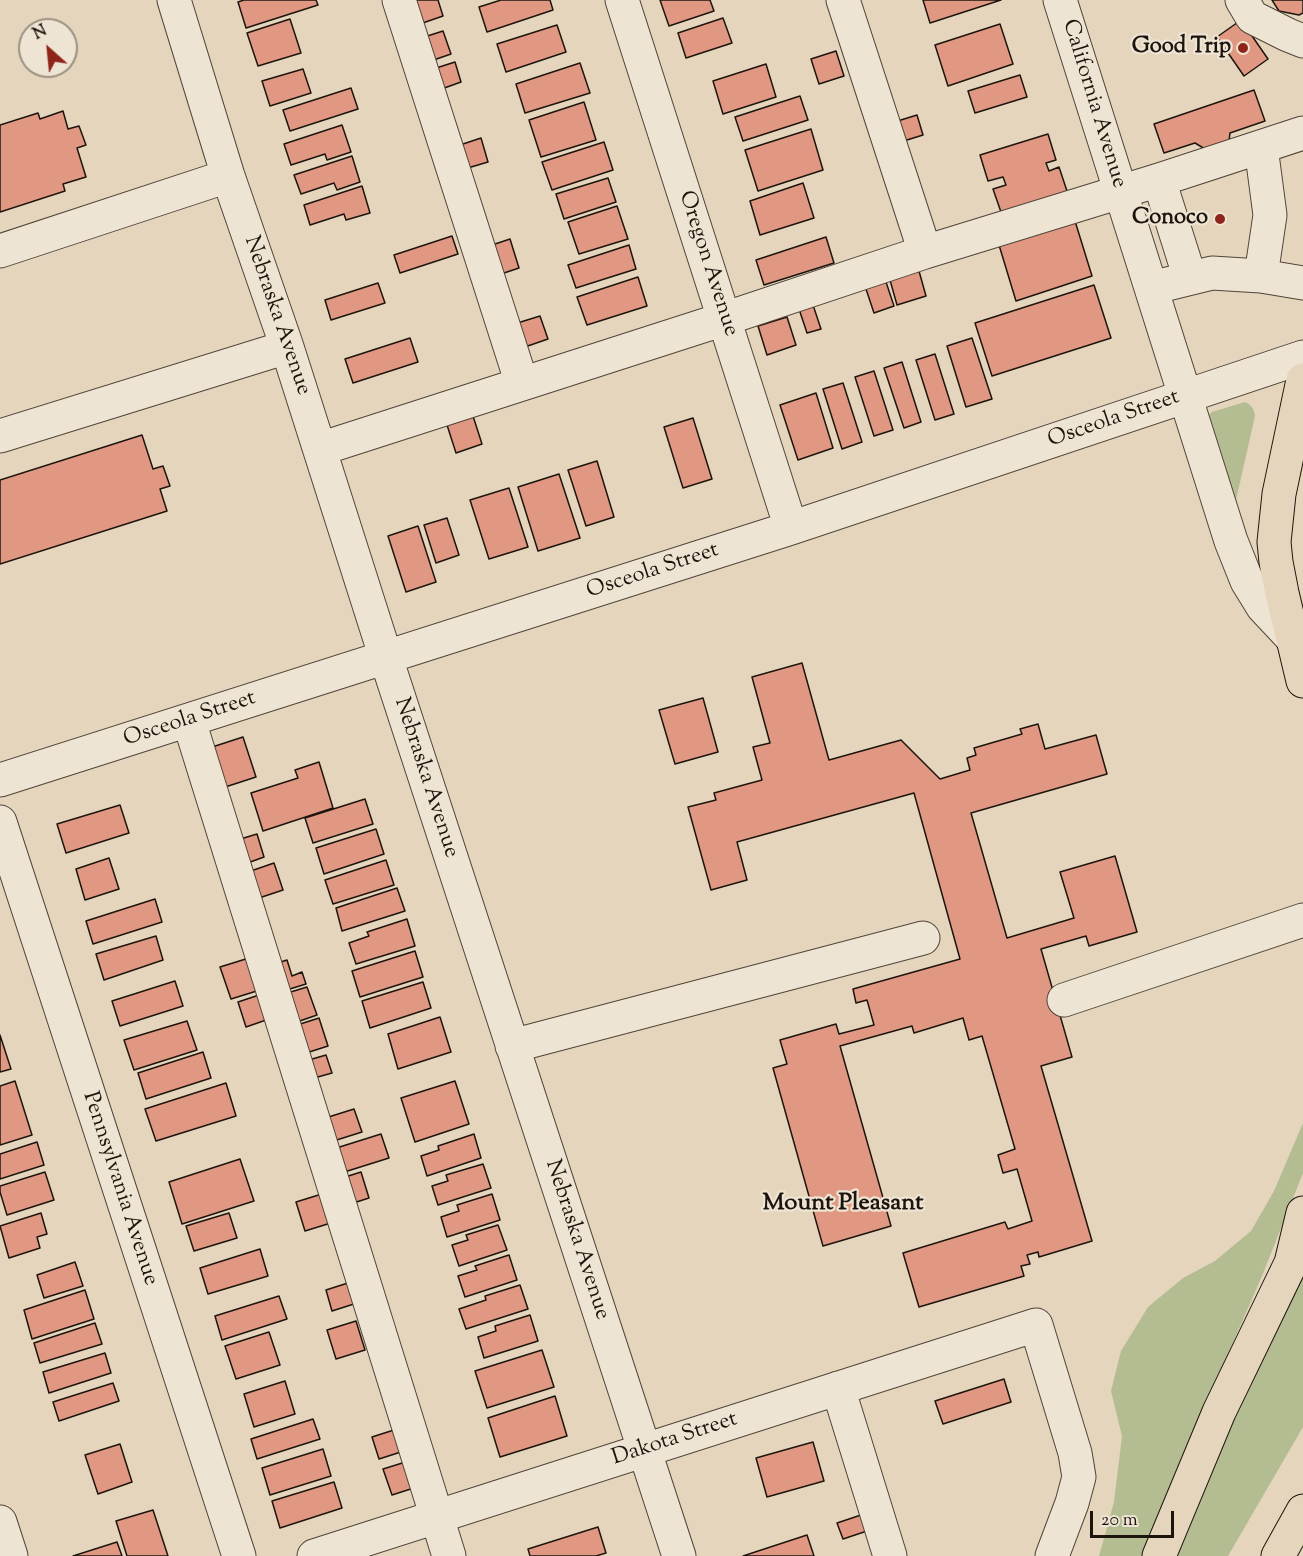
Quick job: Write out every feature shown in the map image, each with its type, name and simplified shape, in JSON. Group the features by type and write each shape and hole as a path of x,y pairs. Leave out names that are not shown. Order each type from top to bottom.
{"main road":[{"path":"1303,380 1279,494 1274,542 1278,572 1303,681"},
{"path":"1159,1556 1219,1412 1297,1253 1303,1213"},
{"path":"1278,1556 1303,1511"}],"street":[{"name":"Nebraska Avenue","path":"174,0 228,176 287,347 679,1556"},
{"path":"399,0 522,384"},
{"name":"Oregon Avenue","path":"622,0 791,528"},
{"path":"843,0 925,252"},
{"name":"California Avenue","path":"1060,0 1231,541 1246,581 1263,607 1293,639"},
{"path":"1242,0 1252,17 1303,40"},
{"path":"320,449 925,252 1303,133"},
{"path":"1261,147 1270,214 1262,276"},
{"path":"0,251 228,176"},
{"path":"1158,180 1190,278"},
{"path":"1151,288 1212,273 1262,276 1303,283"},
{"path":"0,436 287,347"},
{"name":"Osceola Street","path":"0,780 791,528 1303,357"},
{"path":"189,721 449,1556"},
{"name":"Pennsylvania Avenue","path":"0,822 239,1556"},
{"path":"1064,1000 1303,920"},
{"path":"512,1046 923,938"},
{"name":"Dakota Street","path":"314,1556 1036,1325 1076,1453 1079,1477 1052,1556"},
{"path":"838,1388 890,1556"},
{"path":"0,1522 11,1556"}],"green space":[{"path":"1245,402 1252,408 1255,416 1236,500 1233,501 1208,416 1212,412"},
{"path":"1303,1123 1303,1173 1262,1276 1183,1457 1144,1556 1099,1556 1114,1502 1122,1436 1111,1391 1121,1351 1148,1307 1183,1278 1215,1261 1251,1231 1274,1191"},
{"path":"1303,1266 1303,1427 1228,1556 1171,1556"}],"building":[{"path":"244,0 316,0 318,5 246,28 238,2"},
{"path":"407,0 438,0 443,16 414,26"},
{"path":"501,0 550,0 553,10 487,32 479,7"},
{"path":"660,0 710,0 714,11 669,26"},
{"path":"923,0 1001,0 930,23"},
{"path":"1272,0 1303,0 1303,13 1299,15 1279,11"},
{"path":"723,18 732,43 686,58 678,33"},
{"path":"290,19 301,53 258,66 247,33"},
{"name":"Good Trip","path":"1241,20 1268,59 1244,76 1217,37"},
{"path":"1000,24 1013,64 948,86 935,45"},
{"path":"557,25 566,52 506,72 497,44"},
{"path":"443,31 451,54 425,63 418,39"},
{"path":"836,51 844,76 819,84 811,59"},
{"path":"455,62 461,82 436,91 430,70"},
{"path":"580,63 590,93 525,113 516,84"},
{"path":"766,64 776,97 723,114 713,81"},
{"path":"303,69 311,93 270,106 262,81"},
{"path":"1020,75 1027,97 975,113 968,91"},
{"path":"351,88 358,109 290,131 283,110"},
{"path":"1254,90 1265,121 1230,133 1229,141 1205,149 1195,143 1164,153 1154,124"},
{"path":"800,96 808,120 743,141 735,117"},
{"path":"584,102 596,140 541,157 529,120"},
{"path":"63,111 68,129 79,126 86,145 77,148 86,177 63,184 65,191 0,212 0,125 38,113 40,119"},
{"path":"917,115 923,135 894,144 888,124"},
{"path":"342,125 351,152 327,160 325,154 291,165 284,144"},
{"path":"811,129 823,170 758,191 745,150"},
{"path":"1048,134 1056,160 1046,163 1049,171 1059,167 1068,194 1002,215 993,189 1006,185 1003,177 988,181 980,155"},
{"path":"481,138 488,162 461,170 454,147"},
{"path":"604,142 613,170 552,190 542,162"},
{"path":"352,156 360,182 337,190 334,183 301,194 294,175"},
{"path":"608,178 616,202 564,219 556,194"},
{"path":"803,183 814,218 760,235 750,201"},
{"path":"362,186 370,213 346,220 344,214 310,225 304,205"},
{"path":"617,206 628,239 579,254 568,222"},
{"path":"1075,221 1092,276 1016,301 999,245"},
{"path":"452,236 458,254 400,273 394,255"},
{"path":"826,237 834,263 764,285 756,260"},
{"path":"510,239 519,268 495,276 486,247"},
{"path":"629,245 636,269 576,288 568,265"},
{"path":"919,271 926,296 897,305 890,280"},
{"path":"638,277 647,306 587,325 577,297"},
{"path":"885,279 894,306 874,313 865,286"},
{"path":"378,283 385,303 331,320 325,300"},
{"path":"1094,285 1111,338 992,376 975,323"},
{"path":"813,305 821,329 807,333 799,309"},
{"path":"540,316 548,339 519,349 511,325"},
{"path":"787,317 796,345 767,355 758,326"},
{"path":"410,338 418,362 353,383 345,359"},
{"path":"972,338 992,399 966,407 947,346"},
{"path":"935,354 954,414 935,420 916,360"},
{"path":"902,362 921,422 904,428 884,368"},
{"path":"874,371 893,430 874,436 855,377"},
{"path":"843,383 862,442 842,449 823,389"},
{"path":"816,393 833,448 798,460 780,405"},
{"path":"473,416 482,444 456,453 447,425"},
{"path":"693,418 712,479 683,488 664,427"},
{"path":"142,435 153,469 163,466 170,486 160,489 167,511 0,564 0,480"},
{"path":"597,461 614,517 586,526 568,470"},
{"path":"559,474 580,538 538,551 518,487"},
{"path":"509,488 528,547 489,559 470,500"},
{"path":"447,518 459,555 436,563 424,525"},
{"path":"418,526 436,582 406,592 388,536"},
{"path":"802,663 829,760 901,740 940,779 970,770 967,758 976,755 974,748 1022,734 1020,729 1038,724 1045,749 1096,735 1107,774 971,813 1007,938 1074,918 1060,872 1115,856 1137,932 1089,946 1086,936 1041,949 1072,1057 1041,1066 1092,1241 1039,1257 1038,1252 1027,1255 1030,1264 1021,1266 1024,1276 919,1307 903,1253 1005,1222 1008,1229 1032,1221 1017,1169 1003,1173 998,1155 1015,1149 982,1036 969,1040 963,1018 914,1033 912,1026 840,1046 891,1226 823,1246 773,1068 787,1064 780,1040 836,1024 839,1034 874,1025 867,1000 856,1003 853,989 960,959 914,793 737,842 747,880 711,890 688,807 716,800 714,793 762,780 753,747 770,743 752,677"},
{"path":"703,698 718,752 675,764 659,710"},
{"path":"243,737 256,777 216,790 203,750"},
{"path":"319,762 333,808 263,831 251,793 298,778 295,770"},
{"path":"365,799 373,824 313,843 305,818"},
{"path":"120,805 129,833 66,853 57,824"},
{"path":"376,829 384,854 324,874 316,848"},
{"path":"257,834 264,857 242,865 234,841"},
{"path":"109,858 119,889 85,900 76,869"},
{"path":"386,860 394,885 333,904 325,880"},
{"path":"274,863 283,890 253,900 245,873"},
{"path":"397,888 405,911 342,931 336,908"},
{"path":"155,899 162,922 93,944 86,921"},
{"path":"407,919 415,946 356,964 349,943 369,936 367,932"},
{"path":"156,936 163,960 104,980 96,954"},
{"path":"415,951 423,977 360,997 352,971"},
{"path":"249,958 260,990 231,999 220,967"},
{"path":"287,960 292,976 302,972 306,984 280,992 271,965"},
{"path":"175,981 183,1006 120,1026 112,1001"},
{"path":"423,982 431,1008 370,1028 362,1001"},
{"path":"307,987 317,1015 291,1024 281,995"},
{"path":"262,994 269,1019 246,1027 238,1002"},
{"path":"440,1017 451,1052 398,1069 388,1034"},
{"path":"319,1018 328,1046 303,1054 294,1026"},
{"path":"187,1021 197,1050 134,1070 124,1040"},
{"path":"0,1035 11,1069 0,1072"},
{"path":"203,1052 211,1078 146,1099 138,1073"},
{"path":"326,1055 332,1073 307,1080 302,1062"},
{"path":"15,1081 32,1135 0,1145 0,1086"},
{"path":"455,1081 469,1124 415,1142 401,1098"},
{"path":"226,1083 236,1116 156,1141 145,1109"},
{"path":"354,1109 362,1132 327,1143 319,1120"},
{"path":"381,1134 389,1158 338,1174 330,1150"},
{"path":"474,1134 481,1158 427,1176 421,1156 439,1150 438,1146"},
{"path":"37,1142 44,1165 0,1179 0,1154"},
{"path":"240,1159 254,1201 182,1224 169,1182"},
{"path":"483,1164 491,1188 438,1205 432,1186 448,1181 446,1175"},
{"path":"45,1172 54,1200 7,1215 0,1186"},
{"path":"361,1172 369,1198 347,1205 339,1179"},
{"path":"325,1193 334,1222 305,1231 296,1202"},
{"path":"492,1194 500,1220 447,1237 441,1217 459,1211 457,1205"},
{"path":"41,1213 47,1234 37,1237 40,1248 9,1258 0,1226"},
{"path":"229,1213 237,1238 194,1251 186,1226"},
{"path":"498,1225 507,1250 459,1266 452,1245 468,1240 466,1235"},
{"path":"260,1249 268,1276 208,1294 200,1268"},
{"path":"509,1255 517,1280 465,1297 458,1276 477,1270 475,1266"},
{"path":"75,1262 83,1286 44,1298 37,1275"},
{"path":"351,1282 357,1303 332,1311 326,1290"},
{"path":"520,1285 528,1309 466,1329 459,1309 486,1300 485,1296"},
{"path":"85,1290 94,1319 32,1339 24,1310"},
{"path":"279,1296 287,1319 222,1340 215,1316"},
{"path":"530,1315 538,1341 484,1358 478,1337 496,1331 495,1326"},
{"path":"356,1321 365,1350 336,1359 327,1330"},
{"path":"95,1323 102,1344 40,1363 34,1343"},
{"path":"269,1332 280,1365 236,1379 225,1346"},
{"path":"542,1350 554,1387 487,1408 475,1371"},
{"path":"105,1353 111,1373 49,1393 43,1372"},
{"path":"1004,1379 1011,1402 943,1424 935,1401"},
{"path":"285,1381 295,1414 254,1427 244,1394"},
{"path":"113,1383 119,1401 59,1421 53,1402"},
{"path":"555,1396 567,1436 500,1457 488,1418"},
{"path":"313,1419 320,1439 257,1459 251,1439"},
{"path":"397,1429 404,1451 379,1459 372,1437"},
{"path":"813,1442 824,1481 767,1497 756,1458"},
{"path":"120,1444 132,1482 98,1494 85,1455"},
{"path":"323,1449 331,1476 270,1495 262,1468"},
{"path":"412,1460 420,1486 392,1495 383,1469"},
{"path":"334,1482 342,1508 280,1528 272,1501"},
{"path":"153,1510 168,1556 127,1556 116,1521"},
{"path":"864,1514 870,1530 843,1539 837,1523"},
{"path":"598,1527 606,1553 596,1556 530,1556 528,1549"},
{"path":"807,1535 814,1556 743,1556"},
{"path":"117,1542 122,1556 73,1556"}],"place":[{"name":"Good Trip","path":"1243,48"},
{"name":"Conoco","path":"1220,219"}],"district":[{"name":"Mount Pleasant","path":"843,1205"}]}
